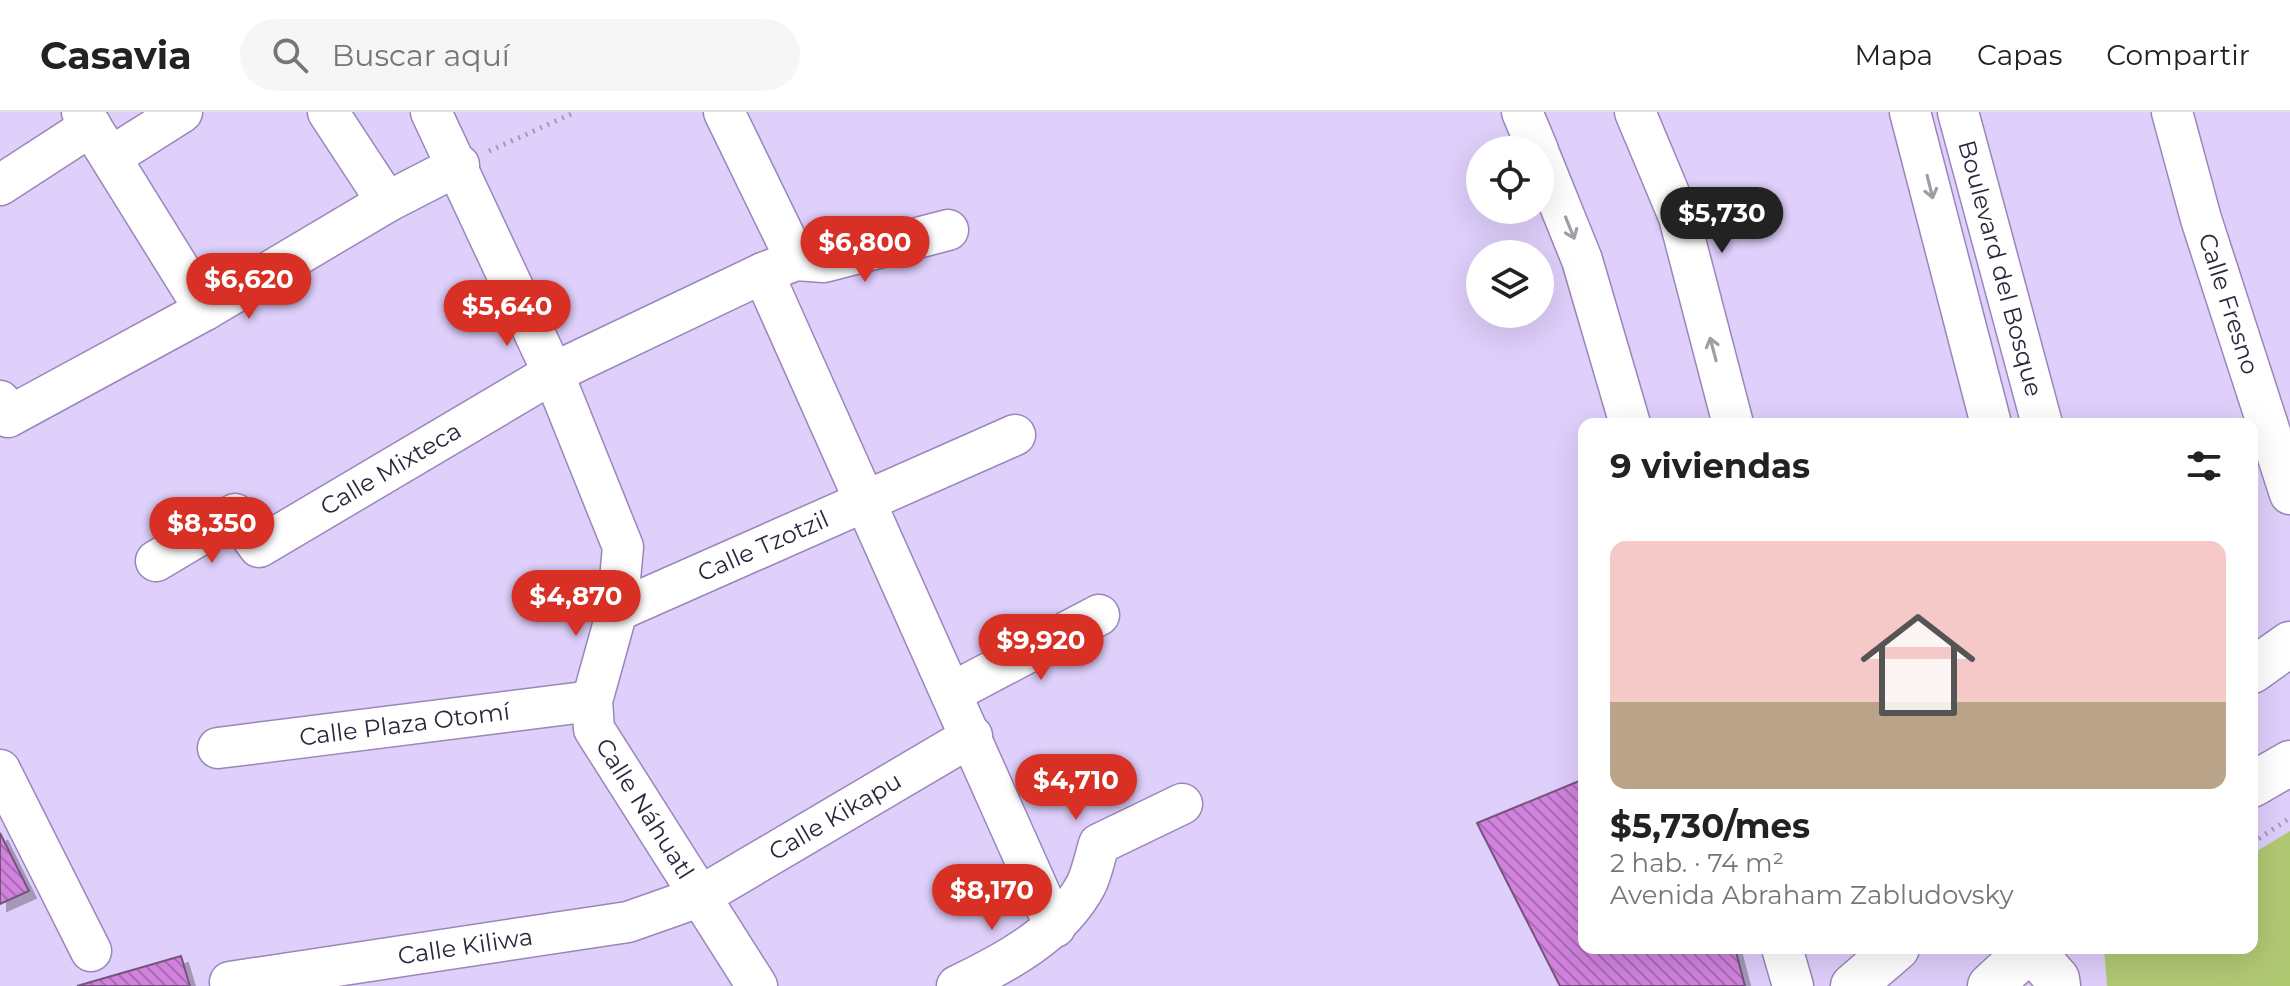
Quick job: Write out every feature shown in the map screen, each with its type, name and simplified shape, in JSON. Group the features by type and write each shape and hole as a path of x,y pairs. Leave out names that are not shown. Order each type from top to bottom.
{"main road":[{"path":"2258,667 2290,644"},
{"path":"2258,782 2290,763"},
{"path":"1990,986 2024,954"},
{"path":"2035,954 2057,979 2058,986"}],"street":[{"path":"0,185 95,132 182,112"},
{"path":"328,112 387,202"},
{"path":"724,112 864,500 953,692 1055,927"},
{"path":"1522,112 1532,136"},
{"path":"1635,112 1679,217 1731,418"},
{"name":"Boulevard del Bosque","path":"1910,112 1989,418"},
{"name":"Boulevard del Bosque","path":"1958,112 2040,418"},
{"name":"Calle Fresno","path":"2172,112 2201,219 2290,494"},
{"name":"Calle Náhuatl","path":"440,117 553,373 623,547 617,611 592,701 594,729 757,986"},
{"path":"95,132 205,310"},
{"path":"4,409 205,310 387,202 459,165"},
{"path":"1554,191 1582,260 1628,418"},
{"path":"553,373 780,267 824,262 948,230"},
{"name":"Calle Mixteca","path":"156,561 235,514 259,547 553,373"},
{"name":"Calle Tzotzil","path":"617,611 1015,435"},
{"path":"953,692 1099,615"},
{"name":"Calle Plaza Otomí","path":"218,748 592,701"},
{"name":"Calle Kikapu","path":"699,897 972,736"},
{"path":"0,770 91,951"},
{"path":"957,986 1002,976 1055,927 1086,886 1099,844 1182,804"},
{"name":"Calle Kiliwa","path":"230,982 628,922 699,897"},
{"path":"1784,954 1793,986"}],"path":[{"path":"459,165 576,112"},
{"path":"2258,839 2290,818"}],"green space":[{"path":"2290,831 2290,986 2107,986 2104,954 2258,954 2258,850"}],"building":[{"path":"1578,781 1578,954 1737,954 1745,986 1560,986 1477,823"},
{"path":"0,833 29,891 0,904"},
{"path":"181,956 190,986 77,986"}]}
